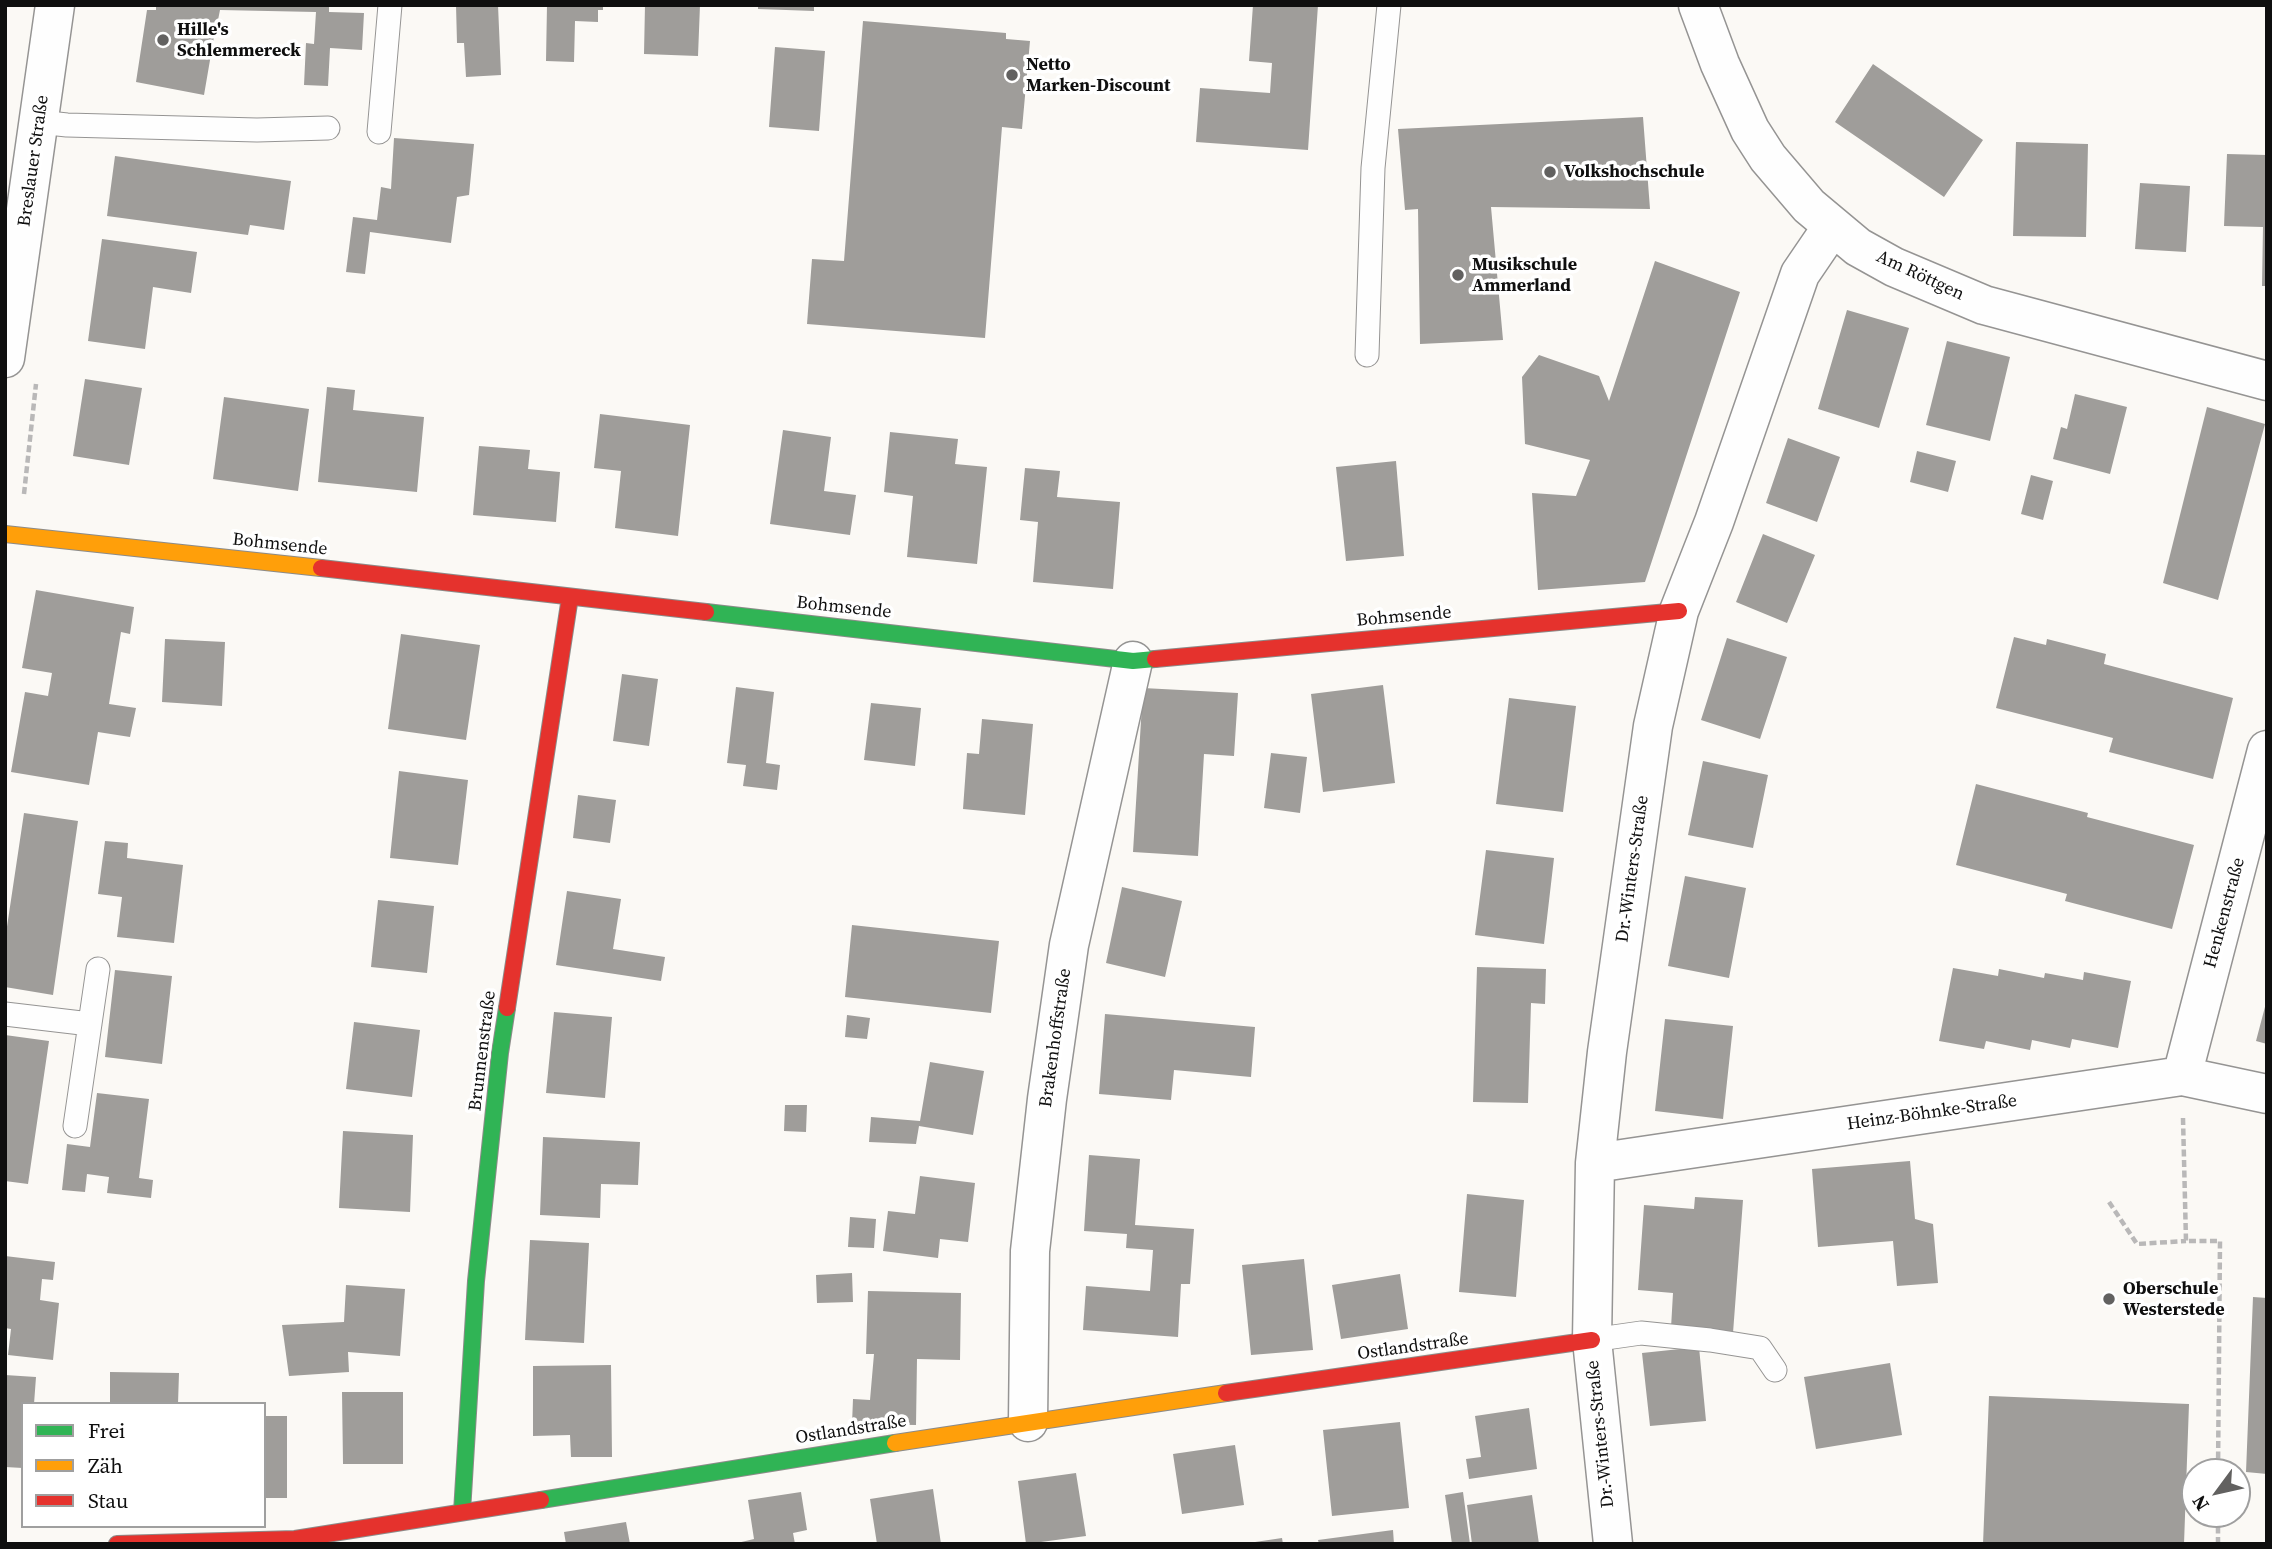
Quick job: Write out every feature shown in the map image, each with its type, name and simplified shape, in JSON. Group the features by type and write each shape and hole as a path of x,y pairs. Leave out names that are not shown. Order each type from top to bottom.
{"street":[{"name":"Breslauer Straße","path":"5,358 55,5"},
{"name":"Am Röttgen","path":"1698,5 1720,65 1750,130 1768,158 1809,206 1858,247 1894,267 1984,305 2267,381"},
{"name":"Dr.-Winters-Straße","path":"1613,1544 1592,1340 1595,1163 1607,1052 1653,726 1679,611 1714,522 1800,274 1832,227"},
{"name":"Bohmsende","path":"5,534 471,584 1133,662 1679,611"},
{"name":"Brunnenstraße","path":"463,1513 476,1281 500,1054 570,597"},
{"name":"Brakenhoffstraße","path":"1028,1422 1030,1251 1047,1099 1069,945 1133,662"},
{"name":"Henkenstraße","path":"2182,1076 2267,750"},
{"name":"Heinz-Böhnke-Straße","path":"1595,1163 2182,1076 2267,1094"},
{"name":"Ostlandstraße","path":"117,1544 295,1539 1028,1422 1592,1340"}],"lane":[{"path":"379,132 390,5"},
{"path":"1367,355 1373,167 1389,5"},
{"path":"39,122 230,129 328,128"},
{"path":"75,1126 98,969"},
{"path":"5,1014 90,1024"},
{"path":"1592,1340 1641,1333 1760,1348 1775,1370"}],"path":[{"path":"2182,1076 2186,1241"},
{"path":"2109,1202 2137,1244 2220,1241 2218,1458"}],"building":[{"path":"156,5 329,5 329,12 364,13 362,50 330,48 328,86 304,85 306,43 314,44 316,12 220,10 217,25 207,21 206,29 215,31 204,95 136,82 147,10 156,10"},
{"path":"456,5 498,5 501,75 466,77 464,43 457,43"},
{"path":"547,5 603,5 603,10 598,10 598,22 575,21 574,62 546,61"},
{"path":"645,5 700,5 698,56 644,54"},
{"path":"758,5 814,5 814,11 758,9"},
{"path":"1253,5 1318,5 1308,150 1196,142 1200,88 1270,93 1272,63 1249,61"},
{"path":"863,21 1006,33 1006,39 1030,41 1022,129 1002,127 985,338 807,324 812,259 844,261"},
{"path":"775,47 825,51 819,131 769,127"},
{"path":"1873,64 1983,140 1944,197 1835,122"},
{"name":"Musikschule Ammerland","path":"1643,117 1650,209 1491,207 1503,340 1420,344 1418,209 1405,210 1398,129"},
{"path":"394,138 474,144 469,195 457,197 451,243 370,232 365,274 346,272 353,217 377,220 381,187 391,189"},
{"path":"2016,142 2088,144 2086,237 2013,236"},
{"path":"2227,154 2267,155 2267,286 2262,286 2263,227 2224,226"},
{"path":"115,156 291,181 284,230 250,225 248,235 107,216"},
{"path":"2140,183 2190,186 2186,252 2135,249"},
{"path":"102,239 197,252 191,293 153,287 145,349 88,341"},
{"path":"1655,261 1740,292 1645,582 1538,590 1532,493 1576,496 1590,460 1525,444 1522,377 1539,355 1599,376 1609,401"},
{"path":"1847,310 1909,328 1879,428 1818,409"},
{"path":"1947,341 2010,357 1990,441 1926,425"},
{"path":"85,379 142,388 129,465 73,456"},
{"path":"327,387 355,390 353,410 424,417 417,492 318,482"},
{"path":"2075,394 2127,407 2110,474 2053,459 2061,427 2067,429"},
{"path":"224,397 309,409 298,491 213,479"},
{"path":"2207,407 2265,424 2218,600 2163,583"},
{"path":"600,414 690,425 678,536 615,528 621,471 594,468"},
{"path":"783,430 831,437 824,491 856,495 850,535 770,524"},
{"path":"890,432 958,439 955,464 987,467 977,564 907,557 913,496 884,492"},
{"path":"1788,438 1840,457 1817,522 1766,503"},
{"path":"479,446 530,450 528,469 560,472 556,522 473,515"},
{"path":"1917,451 1956,461 1948,492 1910,482"},
{"path":"1396,461 1404,556 1346,561 1336,467"},
{"path":"1025,468 1060,471 1057,497 1120,502 1113,589 1033,582 1038,522 1020,520"},
{"path":"2031,475 2053,481 2043,520 2021,514"},
{"path":"1763,534 1815,555 1787,623 1736,602"},
{"path":"36,590 134,607 130,634 121,632 109,704 136,708 130,737 98,732 89,785 11,772 25,692 48,696 52,673 22,668"},
{"path":"401,634 480,645 466,740 388,729"},
{"path":"2014,637 2046,645 2047,639 2106,654 2104,664 2233,698 2213,779 2109,752 2113,738 1996,708"},
{"path":"1727,638 1787,657 1760,739 1701,720"},
{"path":"165,639 225,642 222,706 162,702"},
{"path":"622,674 658,679 649,746 613,741"},
{"path":"1383,685 1395,783 1323,792 1311,694"},
{"path":"736,687 774,692 766,763 780,765 777,790 743,786 746,765 727,763"},
{"path":"1143,688 1238,693 1234,756 1204,754 1198,856 1133,852"},
{"path":"1509,698 1576,706 1563,812 1496,804"},
{"path":"871,703 921,708 915,766 864,760"},
{"path":"982,719 1033,724 1025,815 963,809 967,753 979,754"},
{"path":"1271,753 1307,757 1300,813 1264,808"},
{"path":"1703,761 1768,775 1753,848 1688,835"},
{"path":"399,771 468,780 458,865 390,858"},
{"path":"1976,784 2088,813 2087,817 2194,845 2172,929 2065,901 2067,894 1956,865"},
{"path":"578,795 616,800 610,843 573,838"},
{"path":"24,813 78,821 53,995 5,987 5,940"},
{"path":"105,841 128,843 127,858 183,865 174,943 117,937 122,897 98,894"},
{"path":"1486,850 1554,858 1544,944 1475,935"},
{"path":"1685,876 1746,888 1729,978 1668,966"},
{"path":"1122,887 1182,901 1165,977 1106,963"},
{"path":"567,891 621,899 613,949 665,957 661,981 556,965"},
{"path":"378,900 434,906 427,973 371,967"},
{"path":"852,925 999,941 991,1013 845,997"},
{"path":"1477,967 1546,969 1545,1004 1531,1003 1528,1103 1473,1102"},
{"path":"1953,968 1998,976 1999,969 2044,978 2045,973 2083,980 2084,972 2131,981 2118,1048 2072,1039 2070,1048 2032,1040 2030,1050 1986,1041 1984,1049 1939,1041"},
{"path":"115,970 172,976 162,1064 105,1057"},
{"path":"2267,1004 2267,1044 2256,1041"},
{"path":"554,1012 612,1017 605,1098 546,1093"},
{"path":"1105,1014 1255,1027 1251,1077 1174,1070 1171,1100 1099,1094"},
{"path":"847,1015 870,1018 867,1039 845,1037"},
{"path":"1665,1019 1733,1026 1723,1119 1655,1111"},
{"path":"354,1022 420,1030 412,1097 346,1089"},
{"path":"5,1035 49,1041 28,1184 5,1181"},
{"path":"930,1062 984,1071 973,1135 919,1126 916,1144 869,1142 871,1117 920,1121"},
{"path":"97,1093 149,1099 139,1178 153,1180 151,1198 107,1193 109,1177 87,1174 85,1192 62,1190 67,1144 90,1147"},
{"path":"785,1105 807,1105 806,1132 784,1131"},
{"path":"343,1131 413,1135 410,1212 339,1208"},
{"path":"543,1137 640,1142 638,1185 601,1184 600,1218 540,1215"},
{"path":"1089,1155 1140,1159 1135,1225 1194,1229 1190,1284 1181,1284 1178,1337 1083,1330 1086,1286 1150,1291 1153,1250 1126,1248 1127,1234 1084,1231"},
{"path":"1910,1161 1915,1219 1933,1224 1938,1283 1897,1286 1893,1241 1818,1247 1812,1169"},
{"path":"920,1176 975,1183 968,1242 940,1239 938,1258 883,1251 888,1211 915,1214"},
{"path":"1467,1194 1524,1200 1516,1297 1459,1292"},
{"path":"1695,1197 1743,1200 1733,1333 1671,1328 1673,1293 1638,1290 1644,1205 1694,1209"},
{"path":"850,1217 876,1219 874,1248 848,1247"},
{"path":"530,1240 589,1243 584,1343 525,1340"},
{"path":"5,1256 55,1262 53,1280 42,1279 40,1300 59,1303 53,1360 8,1355 11,1329 5,1328"},
{"path":"1304,1259 1313,1350 1251,1355 1242,1265"},
{"path":"852,1273 853,1302 817,1303 816,1275"},
{"path":"1400,1274 1408,1329 1341,1339 1332,1285"},
{"path":"346,1285 405,1289 400,1356 348,1352 349,1372 289,1376 282,1325 344,1322"},
{"path":"868,1291 961,1293 960,1360 917,1359 916,1425 852,1424 853,1399 870,1400 874,1354 866,1354"},
{"name":"Oberschule Westerstede","path":"2253,1297 2267,1298 2267,1474 2251,1472 2251,1458 2247,1458"},
{"path":"1699,1347 1706,1421 1650,1426 1642,1353"},
{"path":"1890,1363 1902,1435 1816,1449 1804,1377"},
{"path":"611,1365 612,1457 571,1457 570,1435 533,1436 533,1366"},
{"path":"110,1372 179,1373 178,1402 110,1402"},
{"path":"5,1375 36,1377 34,1402 21,1402 21,1468 5,1467"},
{"path":"342,1392 403,1392 403,1464 343,1464"},
{"path":"1989,1396 2189,1404 2187,1458 2181,1458 2181,1528 2185,1528 2184,1544 1983,1544"},
{"path":"1529,1408 1537,1469 1469,1479 1466,1459 1481,1457 1475,1416"},
{"path":"266,1416 287,1416 287,1498 266,1498"},
{"path":"1400,1422 1409,1508 1332,1516 1323,1430"},
{"path":"1235,1445 1244,1505 1182,1514 1173,1454"},
{"path":"1076,1473 1086,1536 1026,1544 1018,1481"},
{"path":"933,1489 941,1544 877,1544 870,1499"},
{"path":"801,1492 807,1530 793,1533 795,1544 733,1544 754,1539 748,1500"},
{"path":"1463,1492 1470,1544 1452,1544 1445,1495"},
{"path":"1532,1495 1539,1544 1472,1544 1467,1505"},
{"path":"626,1522 630,1544 566,1544 564,1532"},
{"path":"1393,1530 1394,1544 1319,1544 1318,1540"},
{"path":"1282,1538 1283,1544 1255,1544 1255,1542"}],"traffic: fast":[{"path":"706,612 1133,661 1155,659"},
{"path":"462,1512 476,1281 507,1008"},
{"path":"541,1500 895,1443"}],"traffic: slow":[{"path":"5,534 321,568"},
{"path":"895,1443 1226,1393"}],"traffic: jam":[{"path":"321,568 706,612"},
{"path":"507,1008 570,597"},
{"path":"1155,659 1679,611"},
{"path":"1226,1393 1592,1340"},
{"path":"117,1544 295,1539 541,1500"}],"place":[{"name":"Hille's Schlemmereck","path":"163,40"},
{"name":"Netto Marken-Discount","path":"1012,75"},
{"name":"Volkshochschule","path":"1550,172"},
{"name":"Musikschule Ammerland","path":"1458,275"},
{"name":"Oberschule Westerstede","path":"2109,1299"}]}
